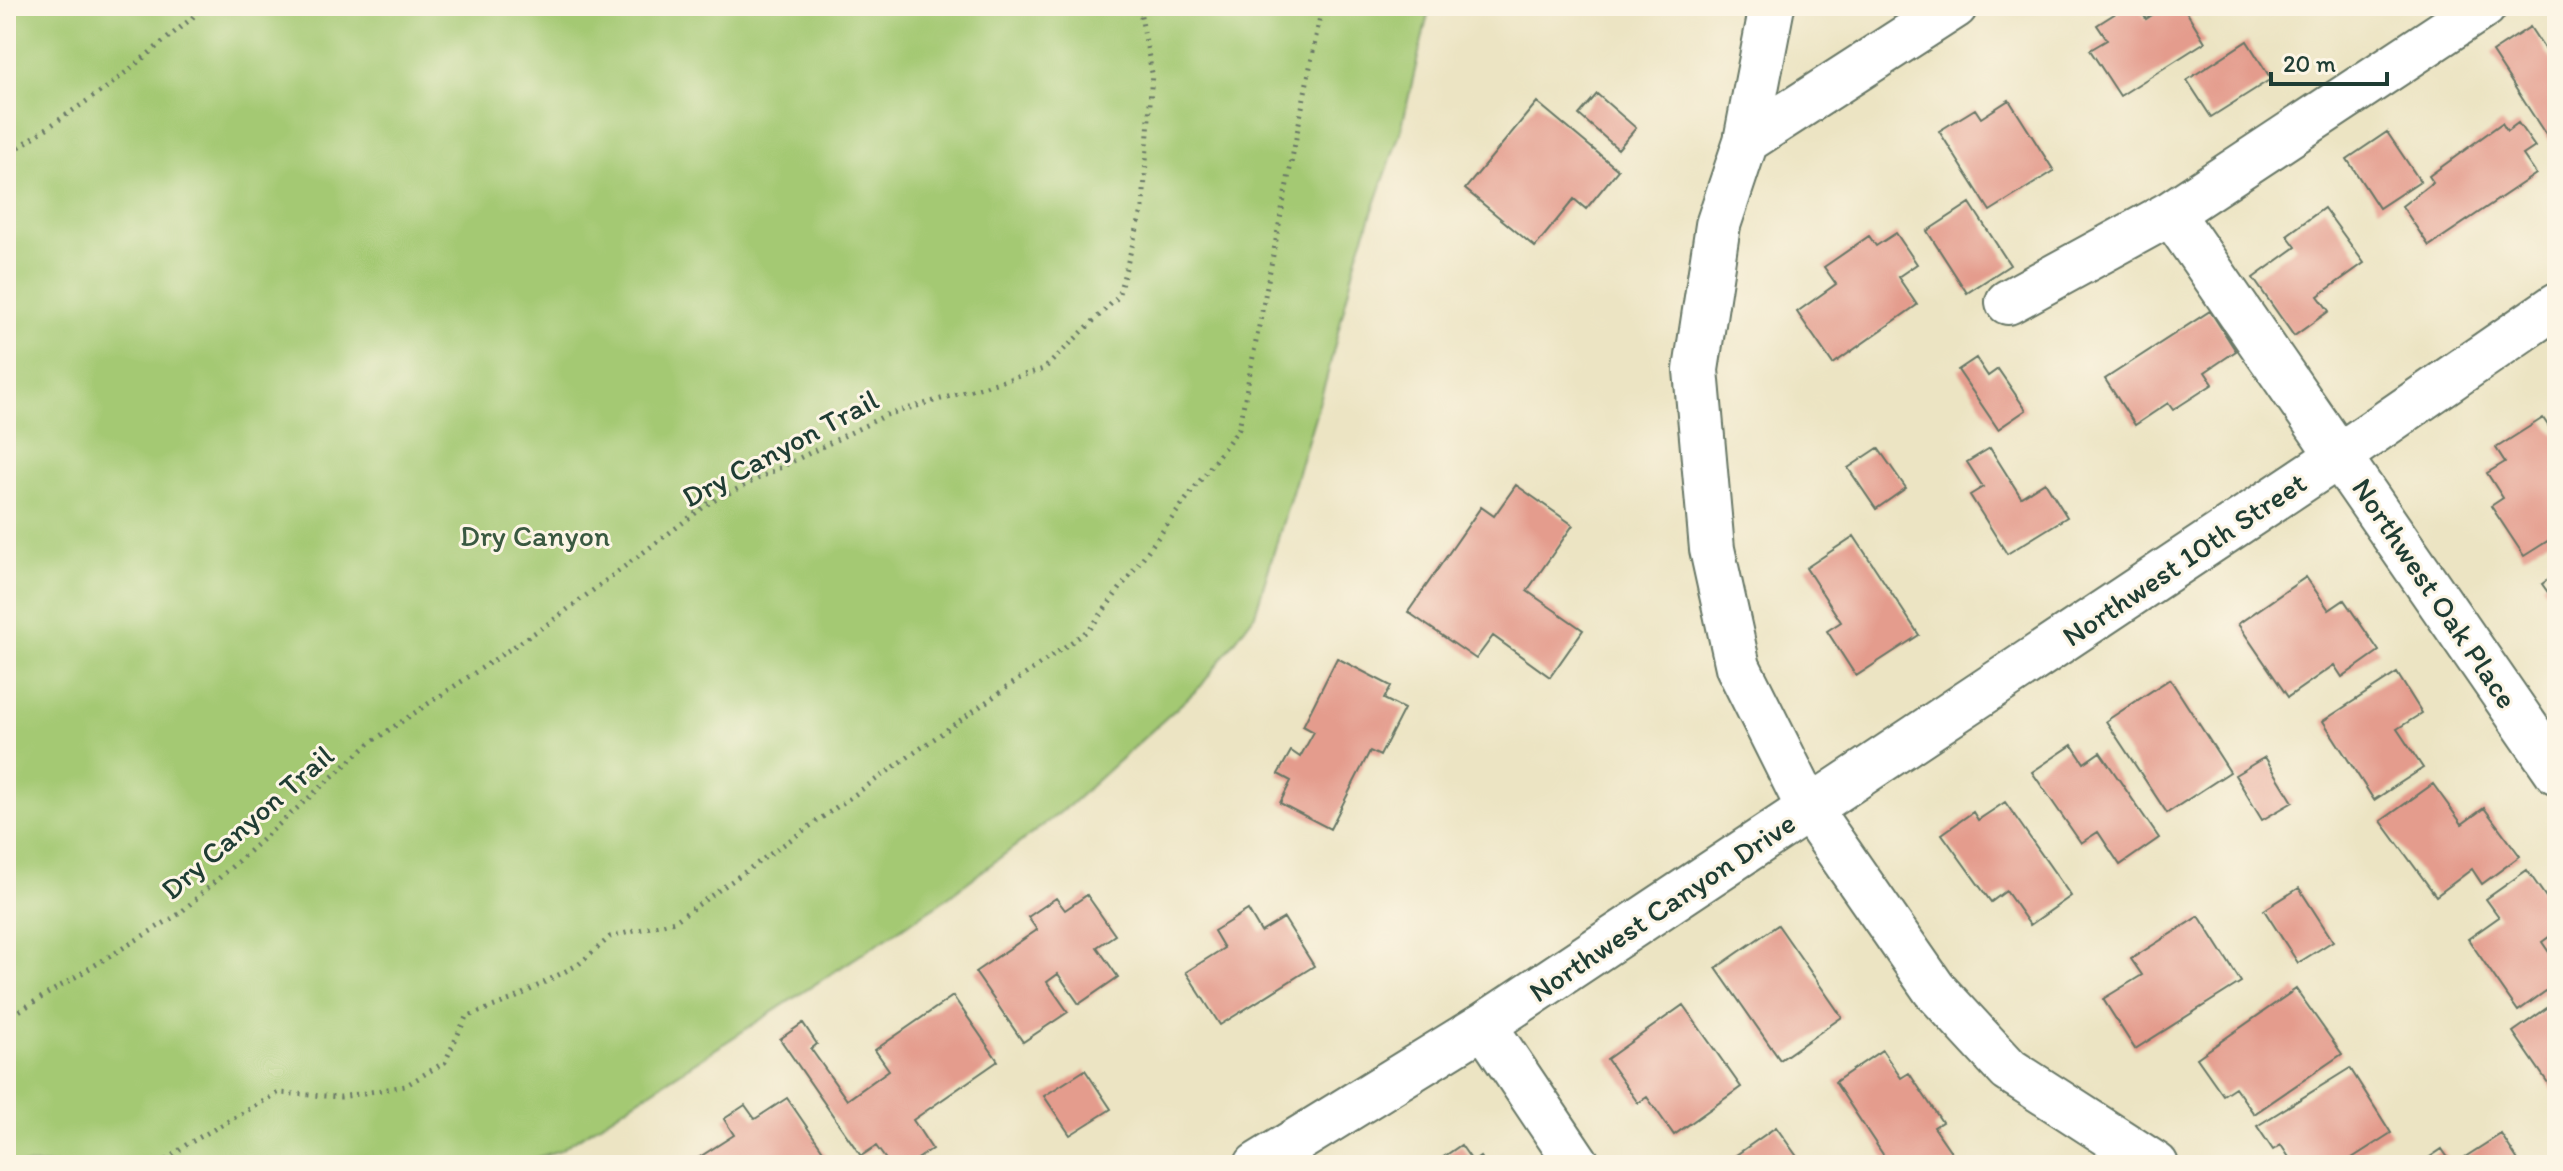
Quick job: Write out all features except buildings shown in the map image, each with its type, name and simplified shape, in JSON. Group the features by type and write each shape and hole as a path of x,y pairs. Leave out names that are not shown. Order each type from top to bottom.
{"street":[{"name":"Northwest Canyon Drive","path":"1257,1165 1484,1025 1809,809 1738,667 1712,549 1696,370 1718,225 1746,141 1772,6"},
{"path":"1746,141 1955,6"},
{"path":"2008,302 2171,213 2484,6"},
{"name":"Northwest Oak Place","path":"2171,213 2557,772"},
{"name":"Northwest 10th Street","path":"1809,809 2340,455 2557,305"},
{"path":"1809,809 1934,989 2009,1070 2156,1165"},
{"path":"1484,1025 1578,1165"}],"path":[{"path":"6,156 109,86 192,18 202,6"},
{"name":"Dry Canyon Trail","path":"6,1019 179,914 371,742 552,621 709,503 886,415 1044,369 1118,297 1143,207 1152,73 1139,6"},
{"path":"160,1165 186,1145 278,1093 341,1097 405,1086 445,1062 466,1017 513,999 579,964 610,937 675,921 1090,629 1239,428 1322,6"}],"green space":[{"name":"Dry Canyon","path":"6,6 1430,6 1401,130 1357,256 1326,380 1255,614 1201,686 1070,805 940,903 560,1150 515,1165 6,1165"}]}
